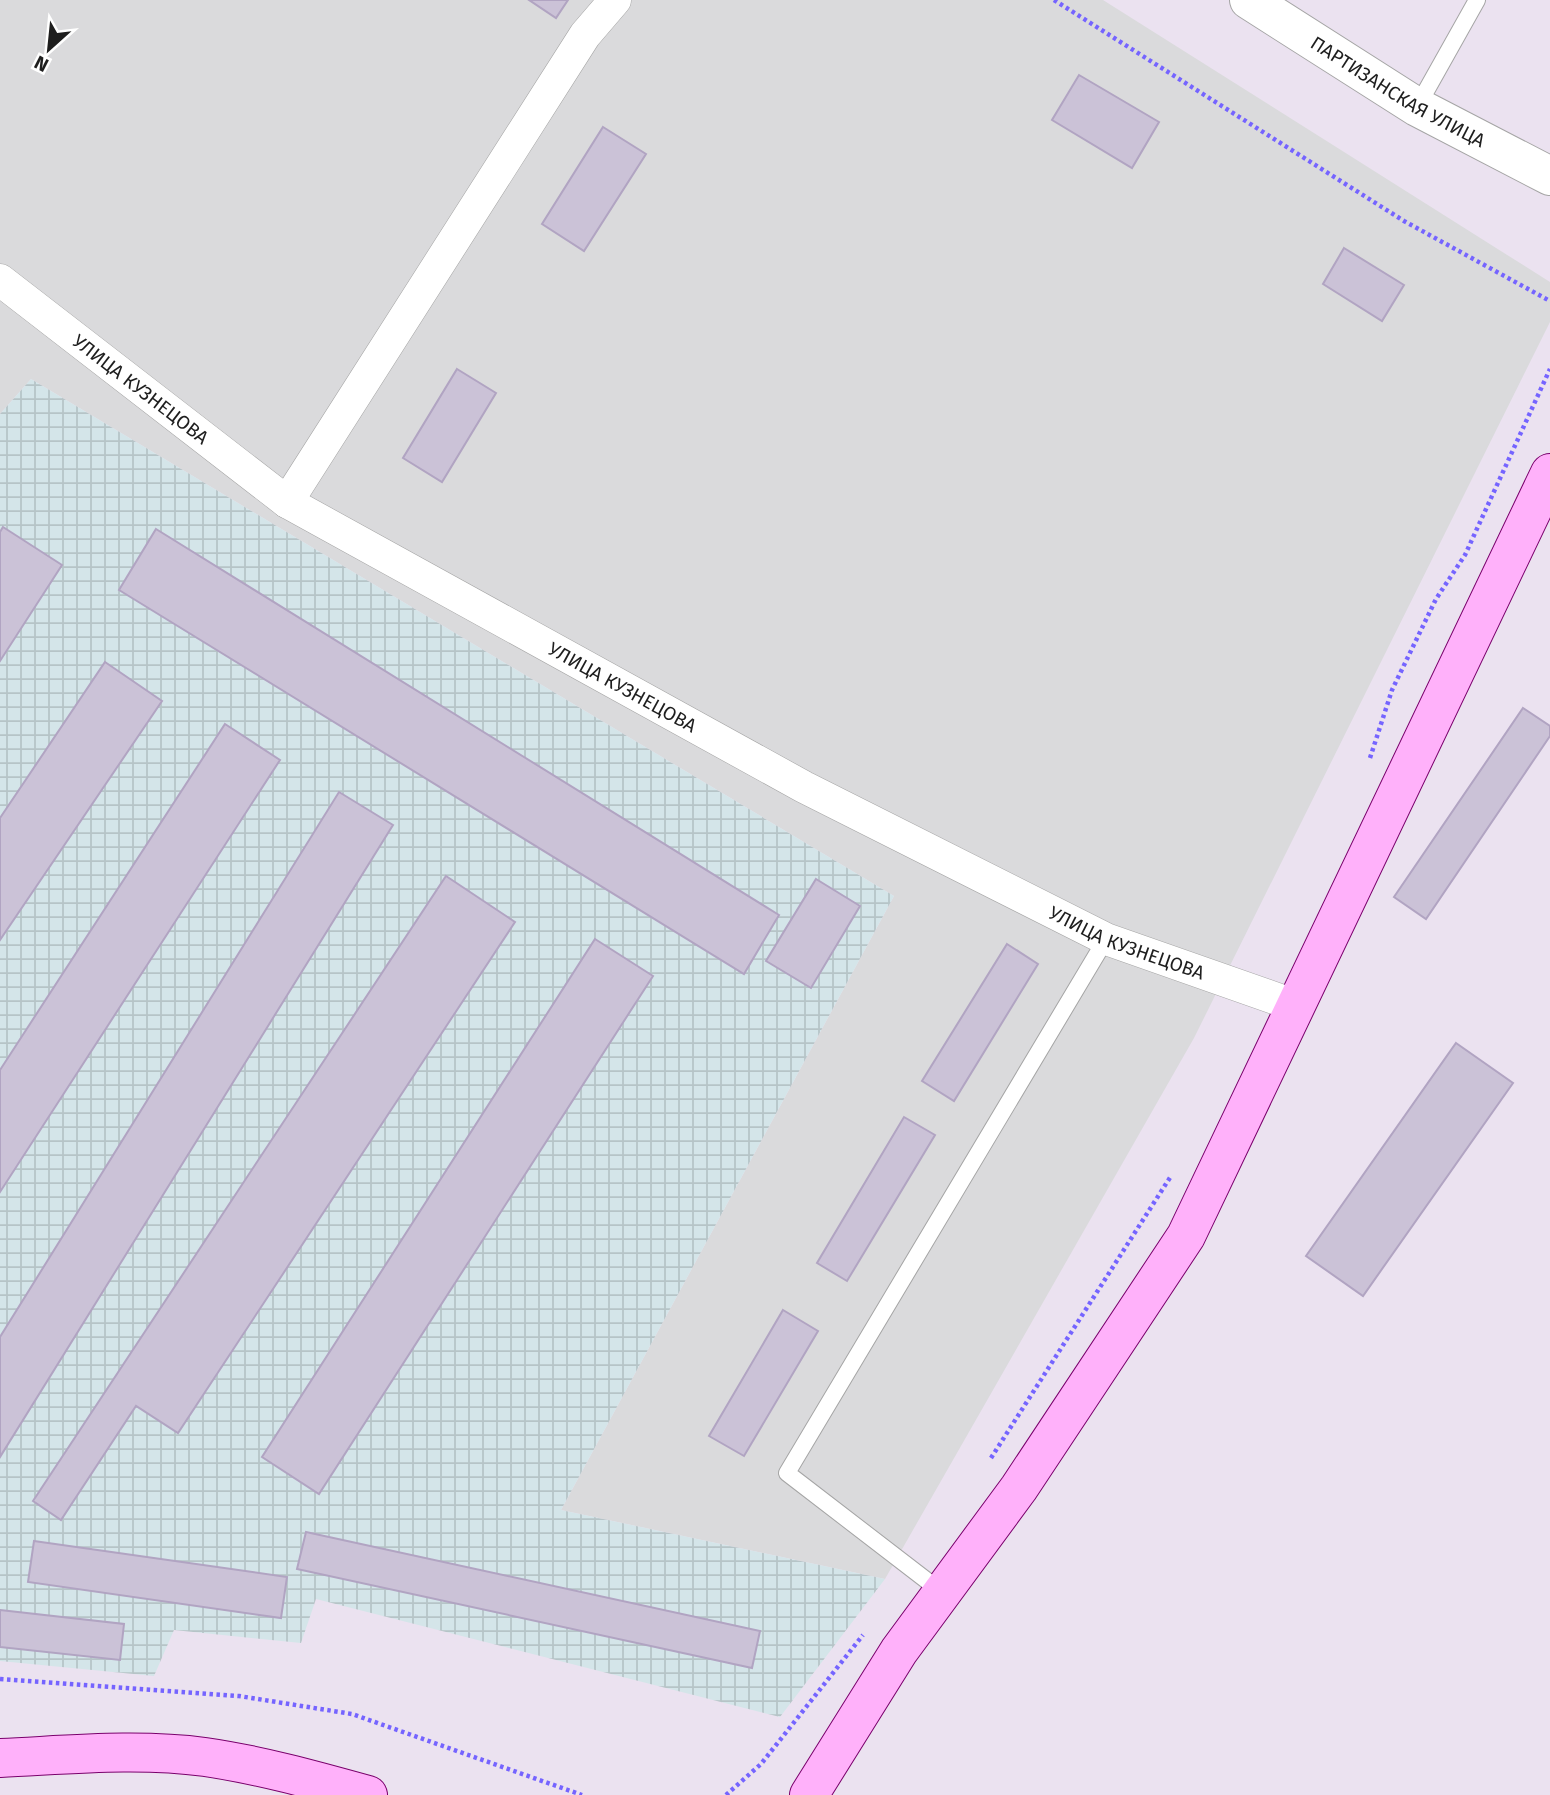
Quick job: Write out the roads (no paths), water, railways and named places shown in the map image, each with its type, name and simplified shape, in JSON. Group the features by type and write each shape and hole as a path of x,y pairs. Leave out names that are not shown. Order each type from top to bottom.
{"main road":[{"path":"809,1795 899,1651 1019,1488 1186,1236 1550,473"},
{"path":"0,1758 128,1752 204,1757 278,1770 368,1795"}],"street":[{"path":"287,502 585,36 615,0"},
{"name":"ПАРТИЗАНСКАЯ УЛИЦА","path":"1249,0 1417,107 1550,176"},
{"name":"УЛИЦА КУЗНЕЦОВА","path":"0,280 287,502 804,787 1106,939 1294,1005"}],"lane":[{"path":"1417,107 1477,0"},
{"path":"943,1593 787,1473 1106,939"}]}
